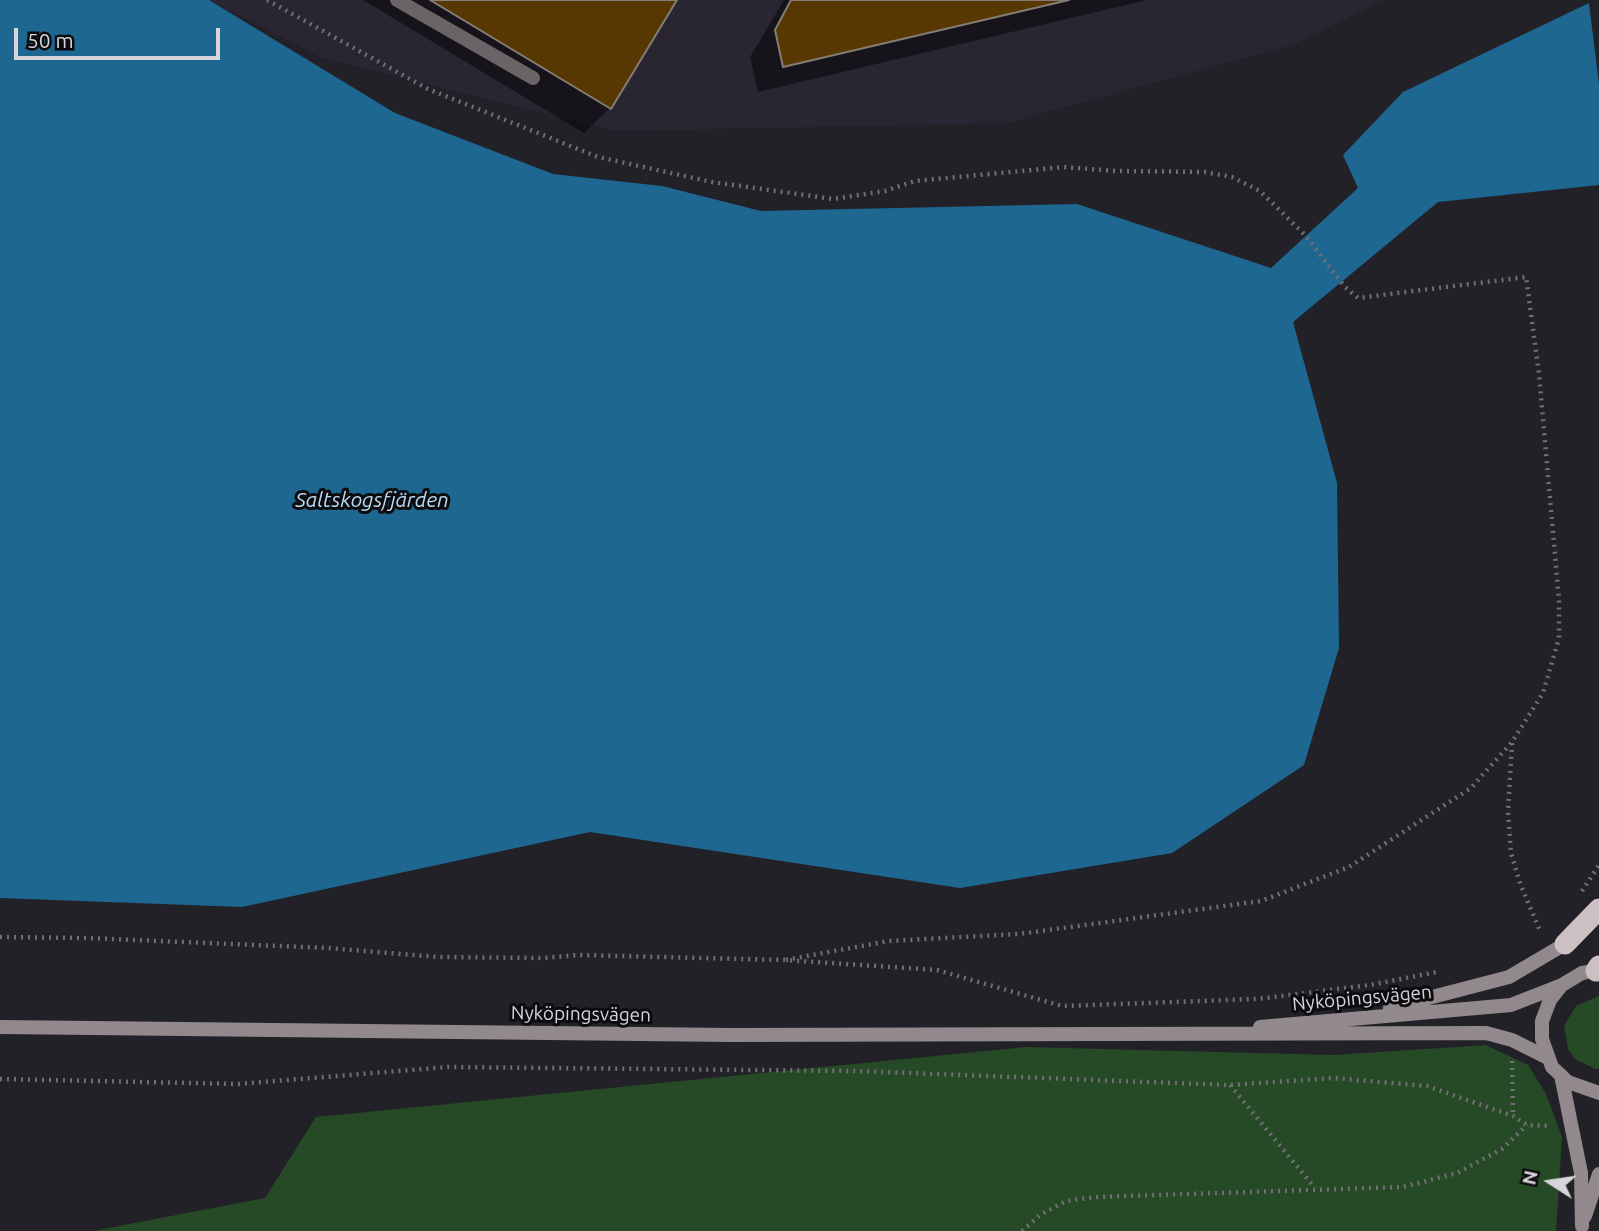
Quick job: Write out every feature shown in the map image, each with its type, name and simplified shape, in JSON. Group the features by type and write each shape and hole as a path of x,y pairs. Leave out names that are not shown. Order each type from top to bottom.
{"highway":[{"path":"1565,944 1599,909"}],"main road":[{"path":"1343,1019 1509,977 1565,944"},
{"name":"Nyköpingsvägen","path":"1161,1036 1511,1005 1562,985 1582,972 1598,969"},
{"path":"1562,985 1550,1000 1542,1021 1542,1039 1548,1058 1561,1075 1584,1091 1599,1093"},
{"name":"Nyköpingsvägen","path":"0,1027 731,1035 1161,1036 1486,1033 1511,1040 1548,1058"},
{"path":"1561,1075 1581,1173 1581,1228"},
{"path":"1581,1228 1599,1174"}],"lane":[{"path":"397,0 533,78"}],"path":[{"path":"267,0 428,89 598,158 712,182 833,199 885,191 915,181 1064,167 1116,171 1205,172 1232,177 1260,191 1306,235 1345,287 1358,298 1526,277 1539,374 1559,600 1559,638 1544,693 1512,743 1471,788 1349,867 1261,901 1019,934 889,941 785,960"},
{"path":"1512,743 1508,811 1511,853 1521,886 1541,933"},
{"path":"0,937 328,948 438,957 544,958 579,955 785,960 937,970 1062,1006 1257,999 1370,985 1445,970"},
{"path":"0,1079 238,1084 448,1067 855,1071 1230,1085 1333,1079 1427,1086 1513,1116"},
{"path":"1230,1085 1315,1188"},
{"path":"1023,1231 1040,1214 1066,1201 1315,1188 1403,1187 1457,1173 1502,1149 1527,1125"}],"shaded area":[{"path":"209,0 1384,0 1292,45 1007,123 615,131 320,57"}],"green space":[{"path":"1599,996 1599,1069 1595,1069 1575,1059 1568,1049 1564,1026 1576,1006"},
{"path":"1486,1045 1528,1065 1546,1094 1562,1137 1556,1231 93,1231 265,1198 316,1117 1026,1047 1333,1055"}],"water":[{"name":"Saltskogsfjärden","path":"0,0 209,0 395,113 553,174 662,186 761,211 1077,204 1271,268 1358,188 1343,155 1403,92 1589,3 1599,84 1599,185 1438,202 1293,322 1337,483 1339,648 1304,765 1172,853 960,888 590,832 242,907 0,898"}],"building":[{"path":"430,0 677,0 611,109"},
{"path":"791,0 1069,0 783,67 775,30"}]}
